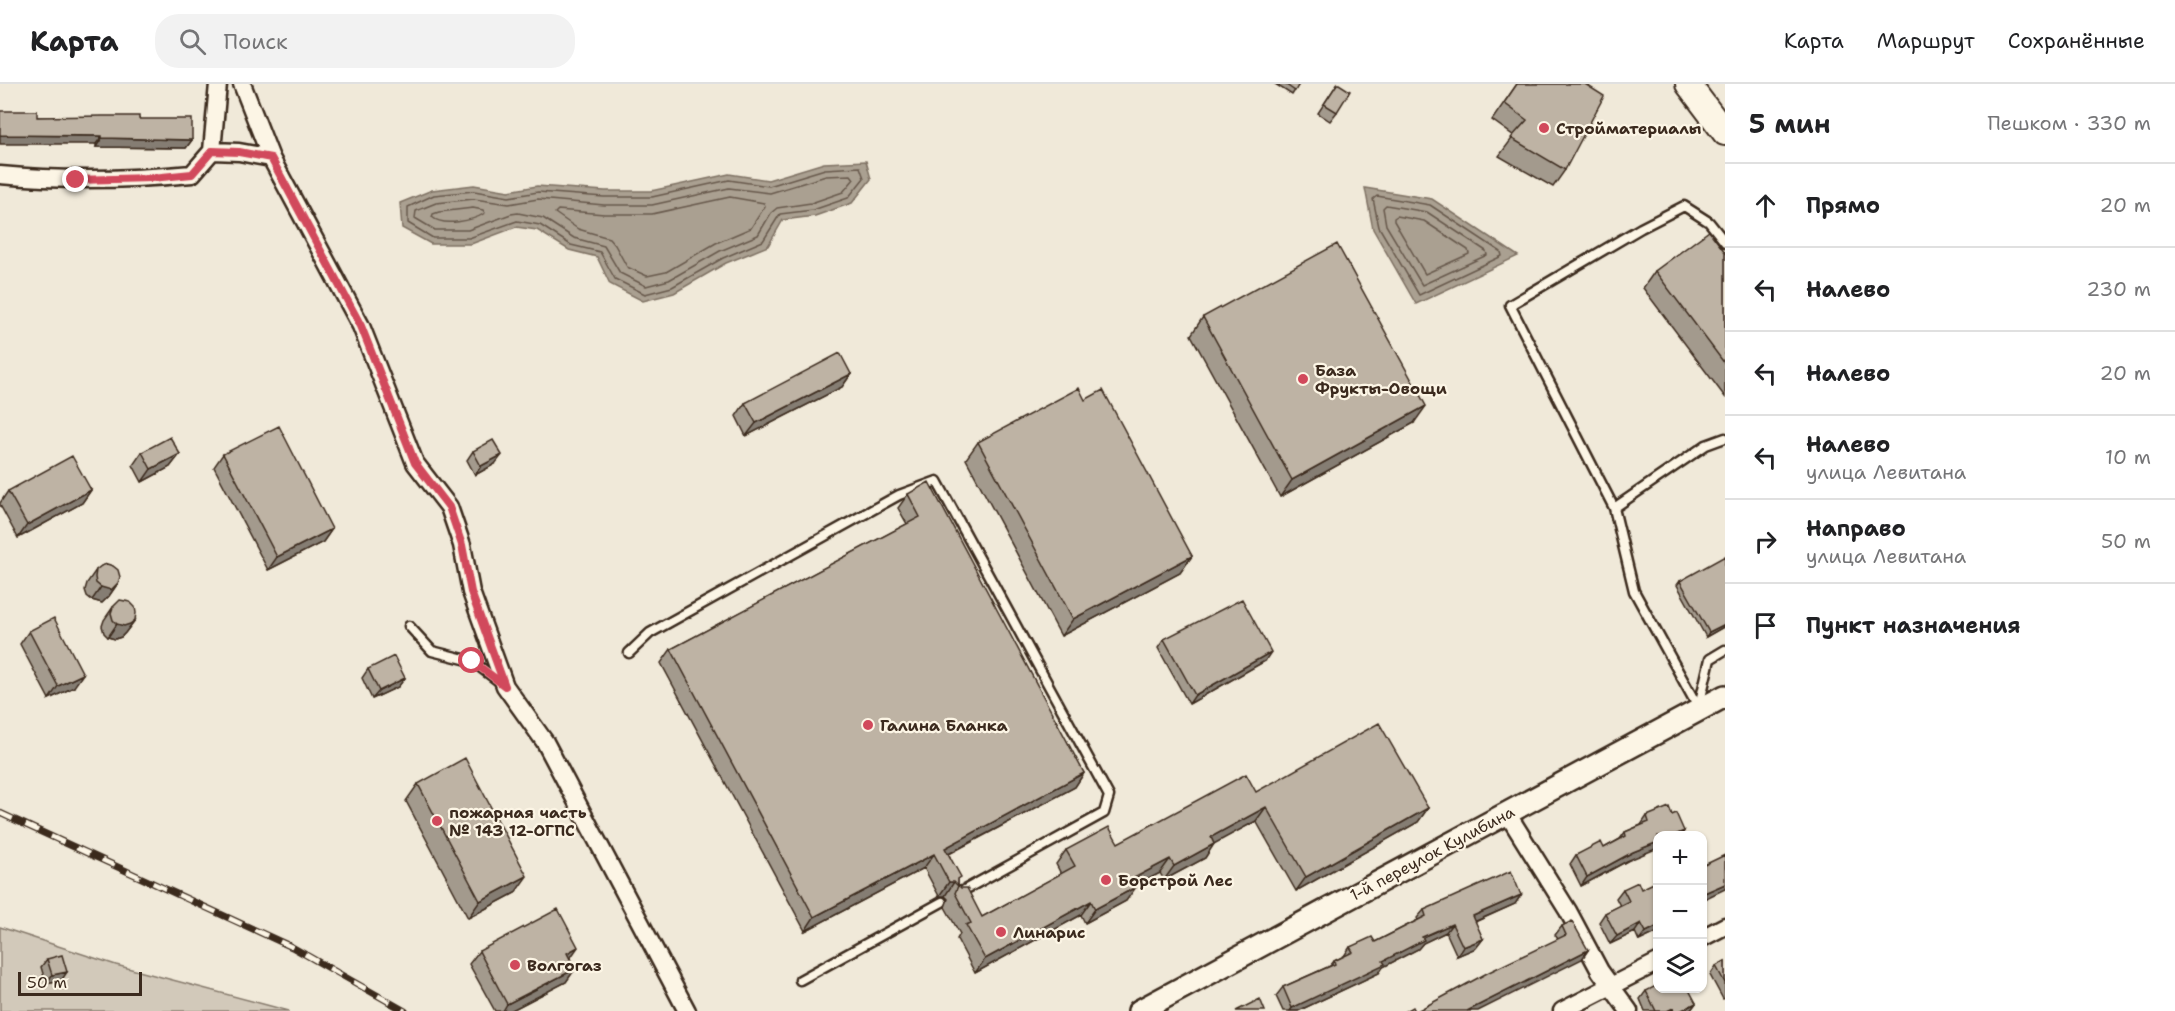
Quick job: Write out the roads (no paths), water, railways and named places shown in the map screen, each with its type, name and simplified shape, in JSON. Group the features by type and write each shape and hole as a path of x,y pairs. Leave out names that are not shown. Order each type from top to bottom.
{"main road":[{"path":"1688,84 1725,133"}],"street":[{"path":"0,176 76,180 152,178 192,174 212,151 218,84"},
{"path":"242,84 271,158 361,326 415,463 449,507 462,545 471,592 505,686 545,742 687,1011"},
{"path":"212,151 239,152 271,158"},
{"name":"1-й переулок Кулибина","path":"1139,1011 1725,696"},
{"path":"1507,813 1557,891 1600,971 1629,1011"},
{"path":"1707,936 1725,927"},
{"path":"1562,1011 1653,965"}],"lane":[{"path":"1699,710 1634,591 1614,508 1510,305 1641,228 1684,206 1709,222 1725,242"},
{"path":"1614,508 1706,445 1725,438"},
{"path":"629,653 650,633 670,621 899,495 937,481 1109,796 1104,813 954,896"},
{"path":"409,626 432,651 472,661 505,686"},
{"path":"1699,710 1710,659 1725,650"},
{"path":"800,980 942,902"}],"water":[{"path":"866,161 871,179 852,203 815,216 783,220 768,246 726,263 674,293 643,301 610,284 597,257 569,250 537,230 516,227 471,244 431,244 402,228 400,203 432,190 474,185 509,191 537,186 605,191 651,191 729,174 768,180 824,163"},
{"path":"1365,188 1432,199 1518,256 1416,304 1373,229"}],"railway":[{"path":"0,813 292,947 405,1011"}],"place":[{"name":"Стройматериалы","path":"1544,128"},
{"name":"База Фрукты-Овощи","path":"1303,379"},
{"name":"Галина Бланка","path":"868,725"},
{"name":"пожарная часть № 143 12-ОГПС","path":"437,821"},
{"name":"Борстрой Лес","path":"1106,880"},
{"name":"Линарис","path":"1001,932"},
{"name":"Волгогаз","path":"515,965"}]}
